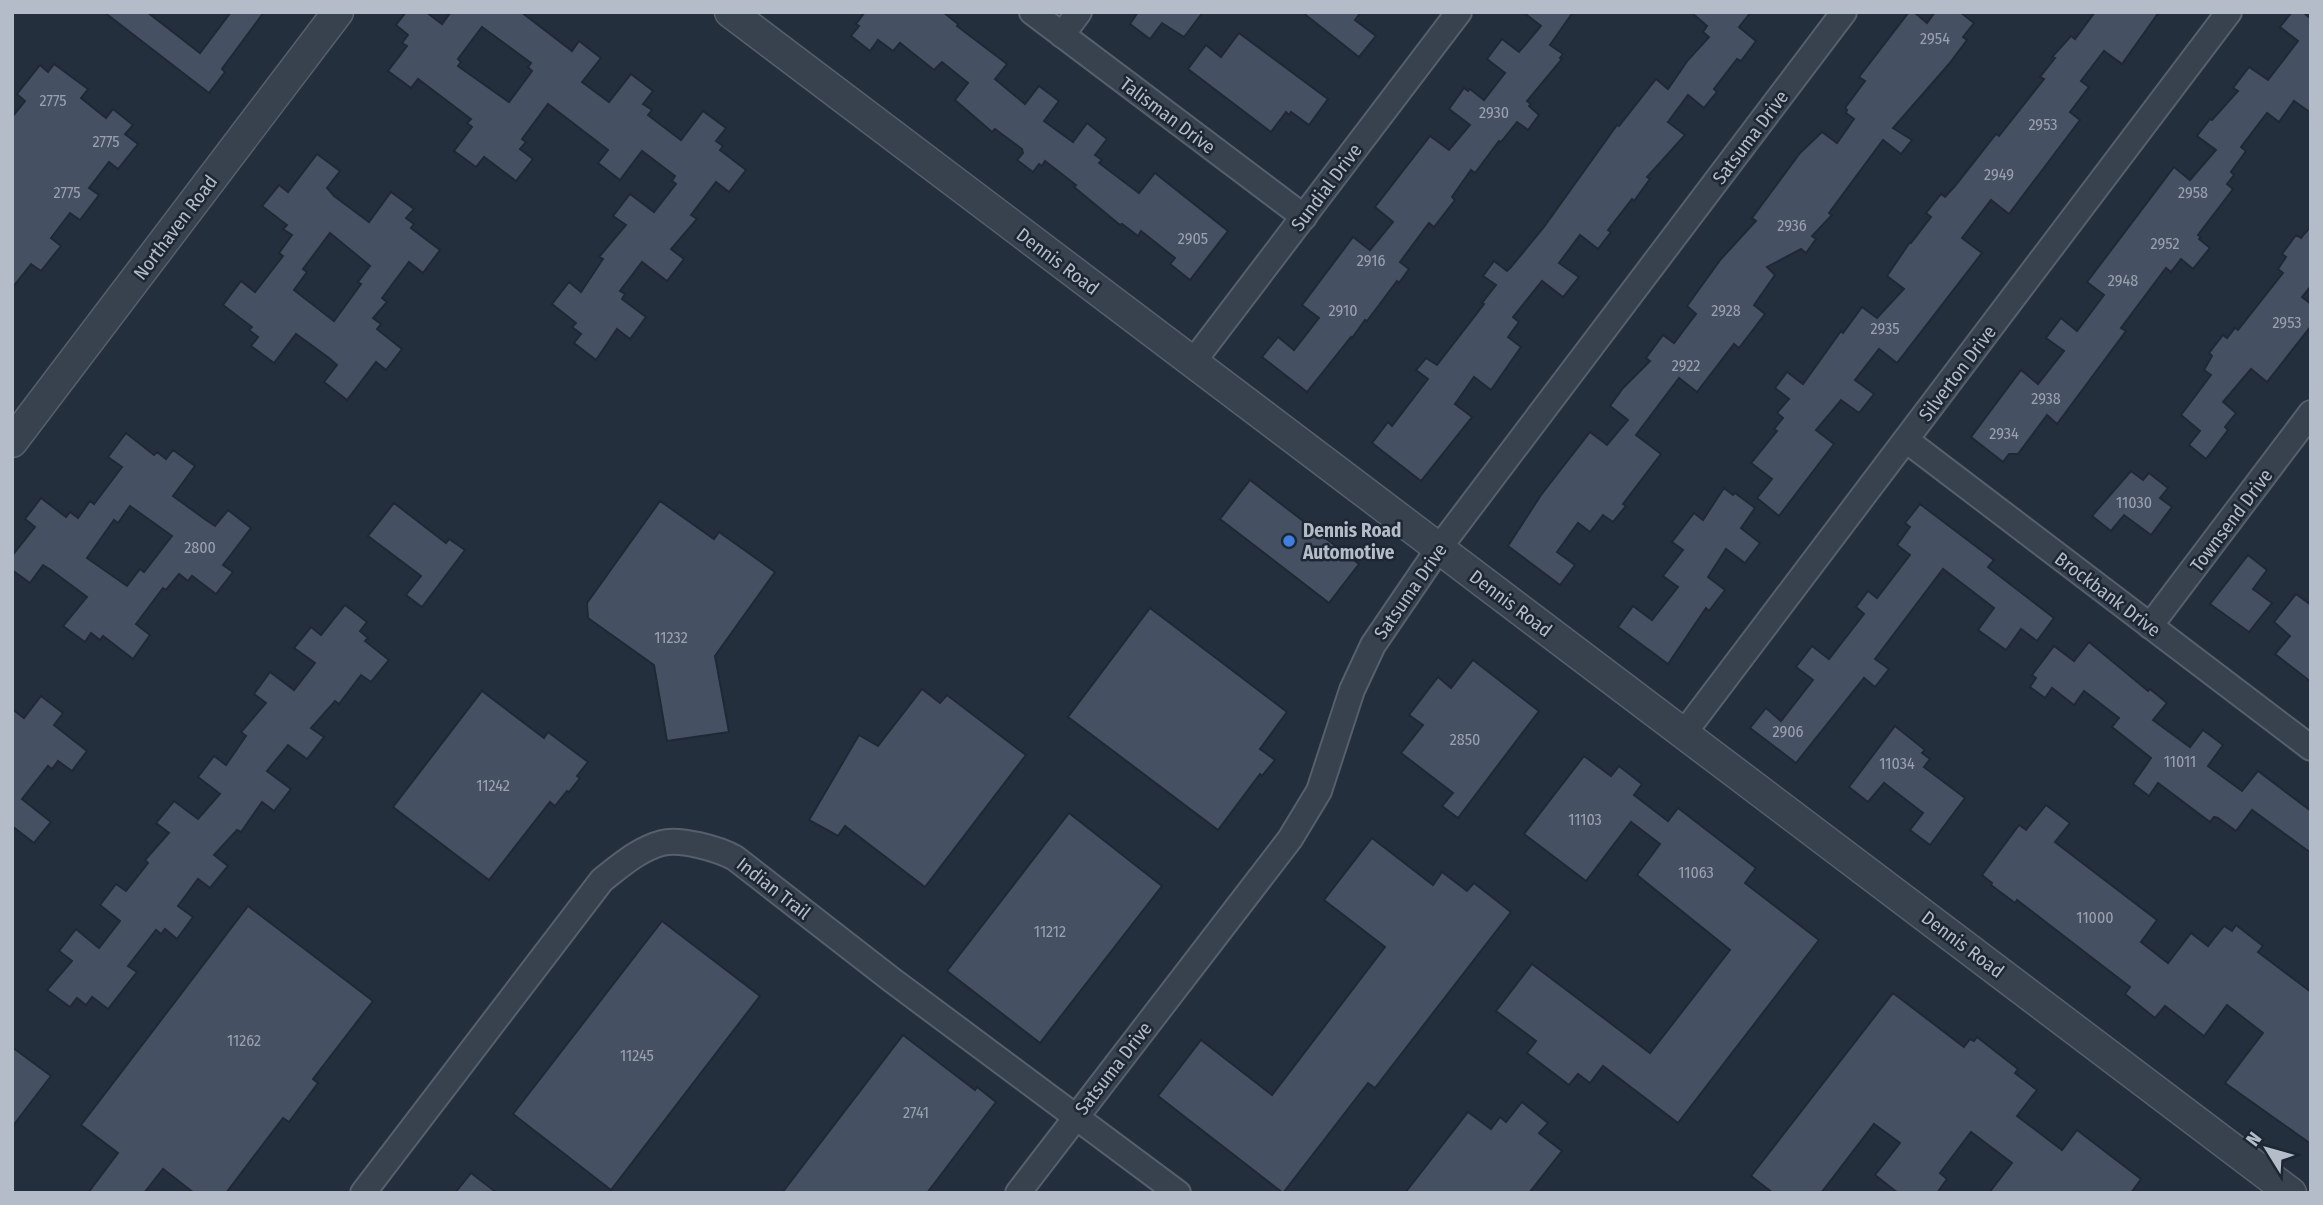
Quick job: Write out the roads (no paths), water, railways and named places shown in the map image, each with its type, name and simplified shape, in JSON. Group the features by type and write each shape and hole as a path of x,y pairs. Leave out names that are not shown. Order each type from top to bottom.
{"street":[{"name":"Northaven Road","path":"12,442 338,12"},
{"name":"Dennis Road","path":"730,12 2291,1193"},
{"name":"Talisman Drive","path":"1032,12 1304,217"},
{"path":"1062,35 1079,12"},
{"name":"Sundial Drive","path":"1193,362 1459,12"},
{"name":"Satsuma Drive","path":"1018,1193 1290,839 1319,791 1352,691 1373,645 1439,548 1844,12"},
{"name":"Silverton Drive","path":"1684,733 2229,12"},
{"name":"Townsend Drive","path":"2150,626 2311,413"},
{"name":"Brockbank Drive","path":"1906,440 2311,748"},
{"name":"Indian Trail","path":"363,1193 602,880 635,855 663,842 718,848 735,858 892,981 1178,1193"}],"place":[{"name":"Dennis Road Automotive","path":"1289,541"}]}
